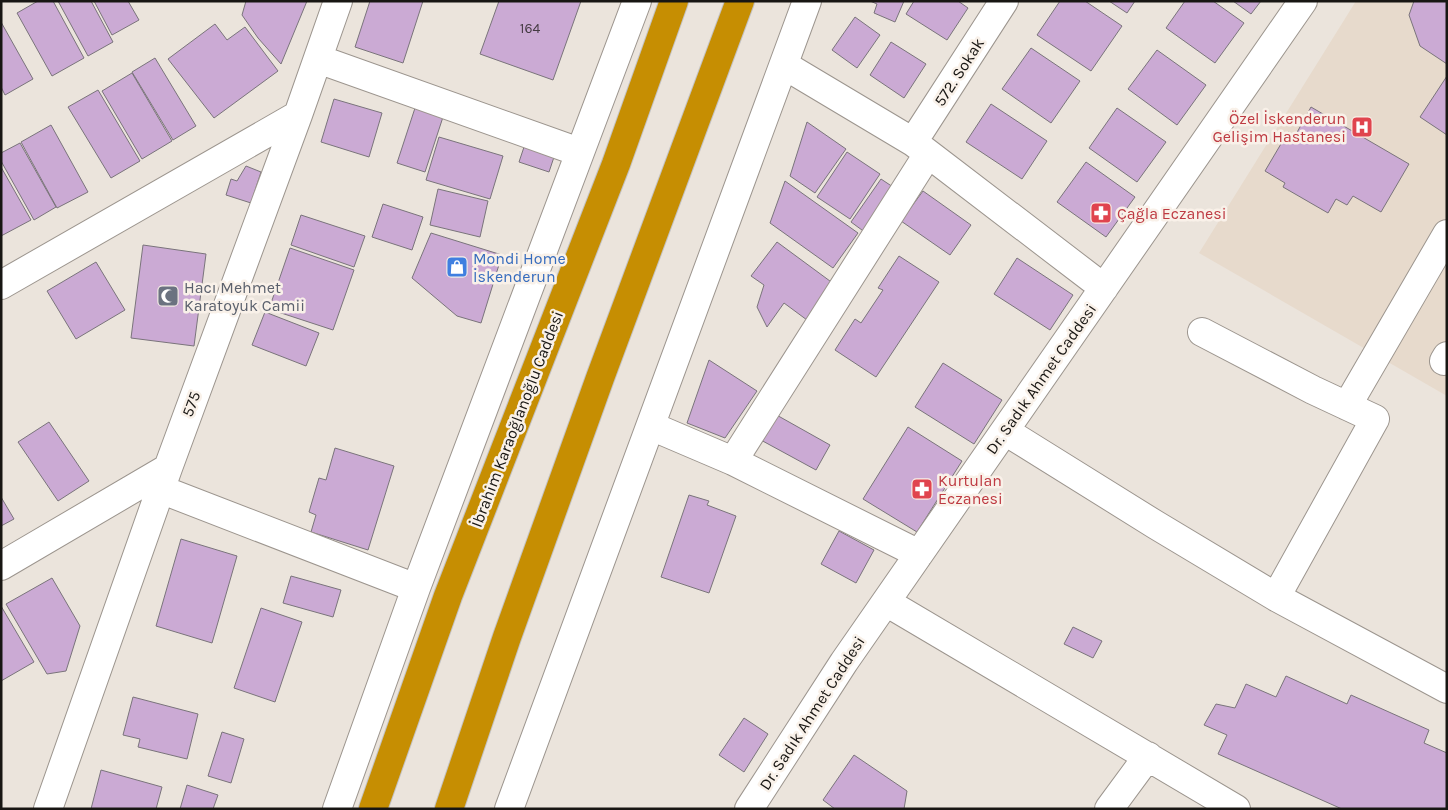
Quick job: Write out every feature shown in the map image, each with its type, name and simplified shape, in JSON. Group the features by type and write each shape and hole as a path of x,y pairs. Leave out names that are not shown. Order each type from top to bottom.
{"highway":[{"name":"İbrahim Karaoğlanoğlu Caddesi","path":"373,809 448,596 612,173 674,1"},
{"path":"449,809 507,638 596,388 740,1"}],"street":[{"name":"575","path":"48,809 164,478 338,1"},
{"path":"337,809 416,588 637,1"},
{"path":"509,809 807,1"},
{"name":"572. Sokak","path":"733,461 920,148 1004,1"},
{"name":"Dr. Sadık Ahmet Caddesi","path":"749,809 844,662 1303,1"},
{"path":"318,59 579,152"},
{"path":"784,65 920,148 1104,288"},
{"path":"1,285 298,115"},
{"path":"1347,406 1447,234"},
{"path":"1202,332 1375,419 1276,597"},
{"path":"651,426 733,461 919,554"},
{"path":"1004,432 1156,526 1276,597 1447,689"},
{"path":"1,566 164,478 416,588"},
{"path":"886,602 1236,809"},
{"path":"1109,809 1148,756"}],"shaded area":[{"name":"Özel İskenderun Gelişim Hastanesi","path":"1356,1 1447,1 1447,396 1199,253"}],"building":[{"path":"38,1 53,1 84,58 52,76 17,13"},
{"path":"58,1 91,1 113,42 88,56"},
{"path":"94,1 128,1 139,20 112,35"},
{"path":"246,1 307,1 281,64 258,38 242,15"},
{"path":"370,1 423,1 403,63 355,47"},
{"path":"499,1 581,1 553,80 480,54"},
{"path":"870,1 904,1 895,22 874,13 877,4"},
{"path":"914,1 958,1 968,8 947,40 906,14"},
{"path":"1060,1 1085,1 1122,26 1091,71 1037,35"},
{"path":"1109,1 1135,1 1127,13"},
{"path":"1185,1 1213,1 1244,23 1215,63 1166,28"},
{"path":"1233,1 1261,1 1251,14"},
{"path":"1414,1 1447,1 1447,64 1420,46 1409,15"},
{"path":"855,17 880,35 857,68 832,50"},
{"path":"1,22 33,79 5,95 1,87"},
{"path":"215,24 227,40 245,27 278,71 214,118 168,59"},
{"path":"891,42 926,64 904,98 870,75"},
{"path":"1031,48 1080,81 1051,123 1002,89"},
{"path":"1157,50 1206,85 1177,125 1128,89"},
{"path":"155,58 196,126 173,140 132,72"},
{"path":"132,73 172,141 142,159 102,91"},
{"path":"1447,76 1447,135 1420,117"},
{"path":"98,90 140,161 111,178 68,107"},
{"path":"334,99 382,113 369,157 321,142"},
{"path":"991,104 1047,141 1022,179 966,142"},
{"path":"1311,107 1409,164 1381,212 1353,196 1347,205 1336,199 1328,213 1283,187 1285,183 1265,171 1288,132 1295,136"},
{"path":"415,108 443,117 425,172 397,163"},
{"path":"1117,108 1166,142 1137,182 1089,148"},
{"path":"807,122 846,149 815,193 790,176"},
{"path":"51,125 88,192 57,208 21,142"},
{"path":"439,137 503,156 490,199 426,180"},
{"path":"527,138 557,148 549,172 519,162"},
{"path":"20,143 56,207 34,220 1,161 1,153"},
{"path":"847,152 880,174 850,219 817,197"},
{"path":"1086,162 1135,197 1106,237 1057,202"},
{"path":"246,166 261,172 251,203 226,195 231,179 237,181"},
{"path":"1,167 31,220 1,236"},
{"path":"881,179 896,189 866,233 851,222"},
{"path":"785,181 858,233 833,268 770,223"},
{"path":"438,189 488,201 480,237 430,225"},
{"path":"923,191 971,225 950,255 901,221"},
{"path":"383,204 423,217 412,250 372,237"},
{"path":"301,215 365,236 354,267 291,245"},
{"name":"Mondi Home İskenderun","path":"431,233 502,255 481,323 457,316 412,278"},
{"path":"777,242 834,284 807,320 784,303 767,327 757,307 764,285 751,276"},
{"name":"Hacı Mehmet Karatoyuk Camii","path":"143,245 206,254 194,346 131,338"},
{"path":"290,248 354,270 333,330 269,309"},
{"path":"899,256 939,282 876,377 835,350 855,319 861,323 883,290 878,288"},
{"path":"1017,258 1073,295 1050,330 994,294"},
{"path":"96,262 125,310 76,339 47,291"},
{"path":"265,312 319,333 306,366 252,345"},
{"path":"709,360 757,391 725,438 687,423"},
{"path":"943,363 1002,400 974,444 915,407"},
{"path":"773,413 830,445 816,470 759,439"},
{"path":"49,422 89,481 58,501 18,442"},
{"path":"908,427 962,461 917,532 863,499"},
{"path":"335,448 394,466 368,550 311,532 316,515 309,512 319,478 326,480"},
{"path":"689,495 709,501 707,505 736,516 709,593 661,577"},
{"path":"1,497 14,519 1,526"},
{"path":"839,531 874,550 856,583 821,564"},
{"path":"181,539 237,556 212,643 156,626"},
{"path":"291,576 341,590 333,617 283,603"},
{"path":"52,578 80,626 66,671 47,674 6,604"},
{"path":"1,606 34,662 1,681"},
{"path":"261,608 302,622 275,702 234,688"},
{"path":"1073,627 1102,641 1093,658 1064,644"},
{"path":"1286,676 1347,704 1351,695 1429,730 1424,743 1447,753 1447,809 1342,809 1218,754 1227,735 1204,725 1216,704 1235,708 1246,684 1276,697"},
{"path":"133,697 198,714 187,759 138,747 140,739 123,735"},
{"path":"744,718 768,734 744,772 719,755"},
{"path":"222,732 244,739 231,783 208,776"},
{"path":"854,755 907,791 904,809 835,809 823,800"},
{"path":"101,770 162,787 156,809 91,809"},
{"path":"187,785 218,795 213,809 180,809"}],"place":[{"name":"Özel İskenderun Gelişim Hastanesi","path":"1362,127"},
{"name":"Çağla Eczanesi","path":"1101,213"},
{"name":"Mondi Home İskenderun","path":"457,267"},
{"name":"Hacı Mehmet Karatoyuk Camii","path":"168,296"},
{"name":"Kurtulan Eczanesi","path":"922,489"}]}
